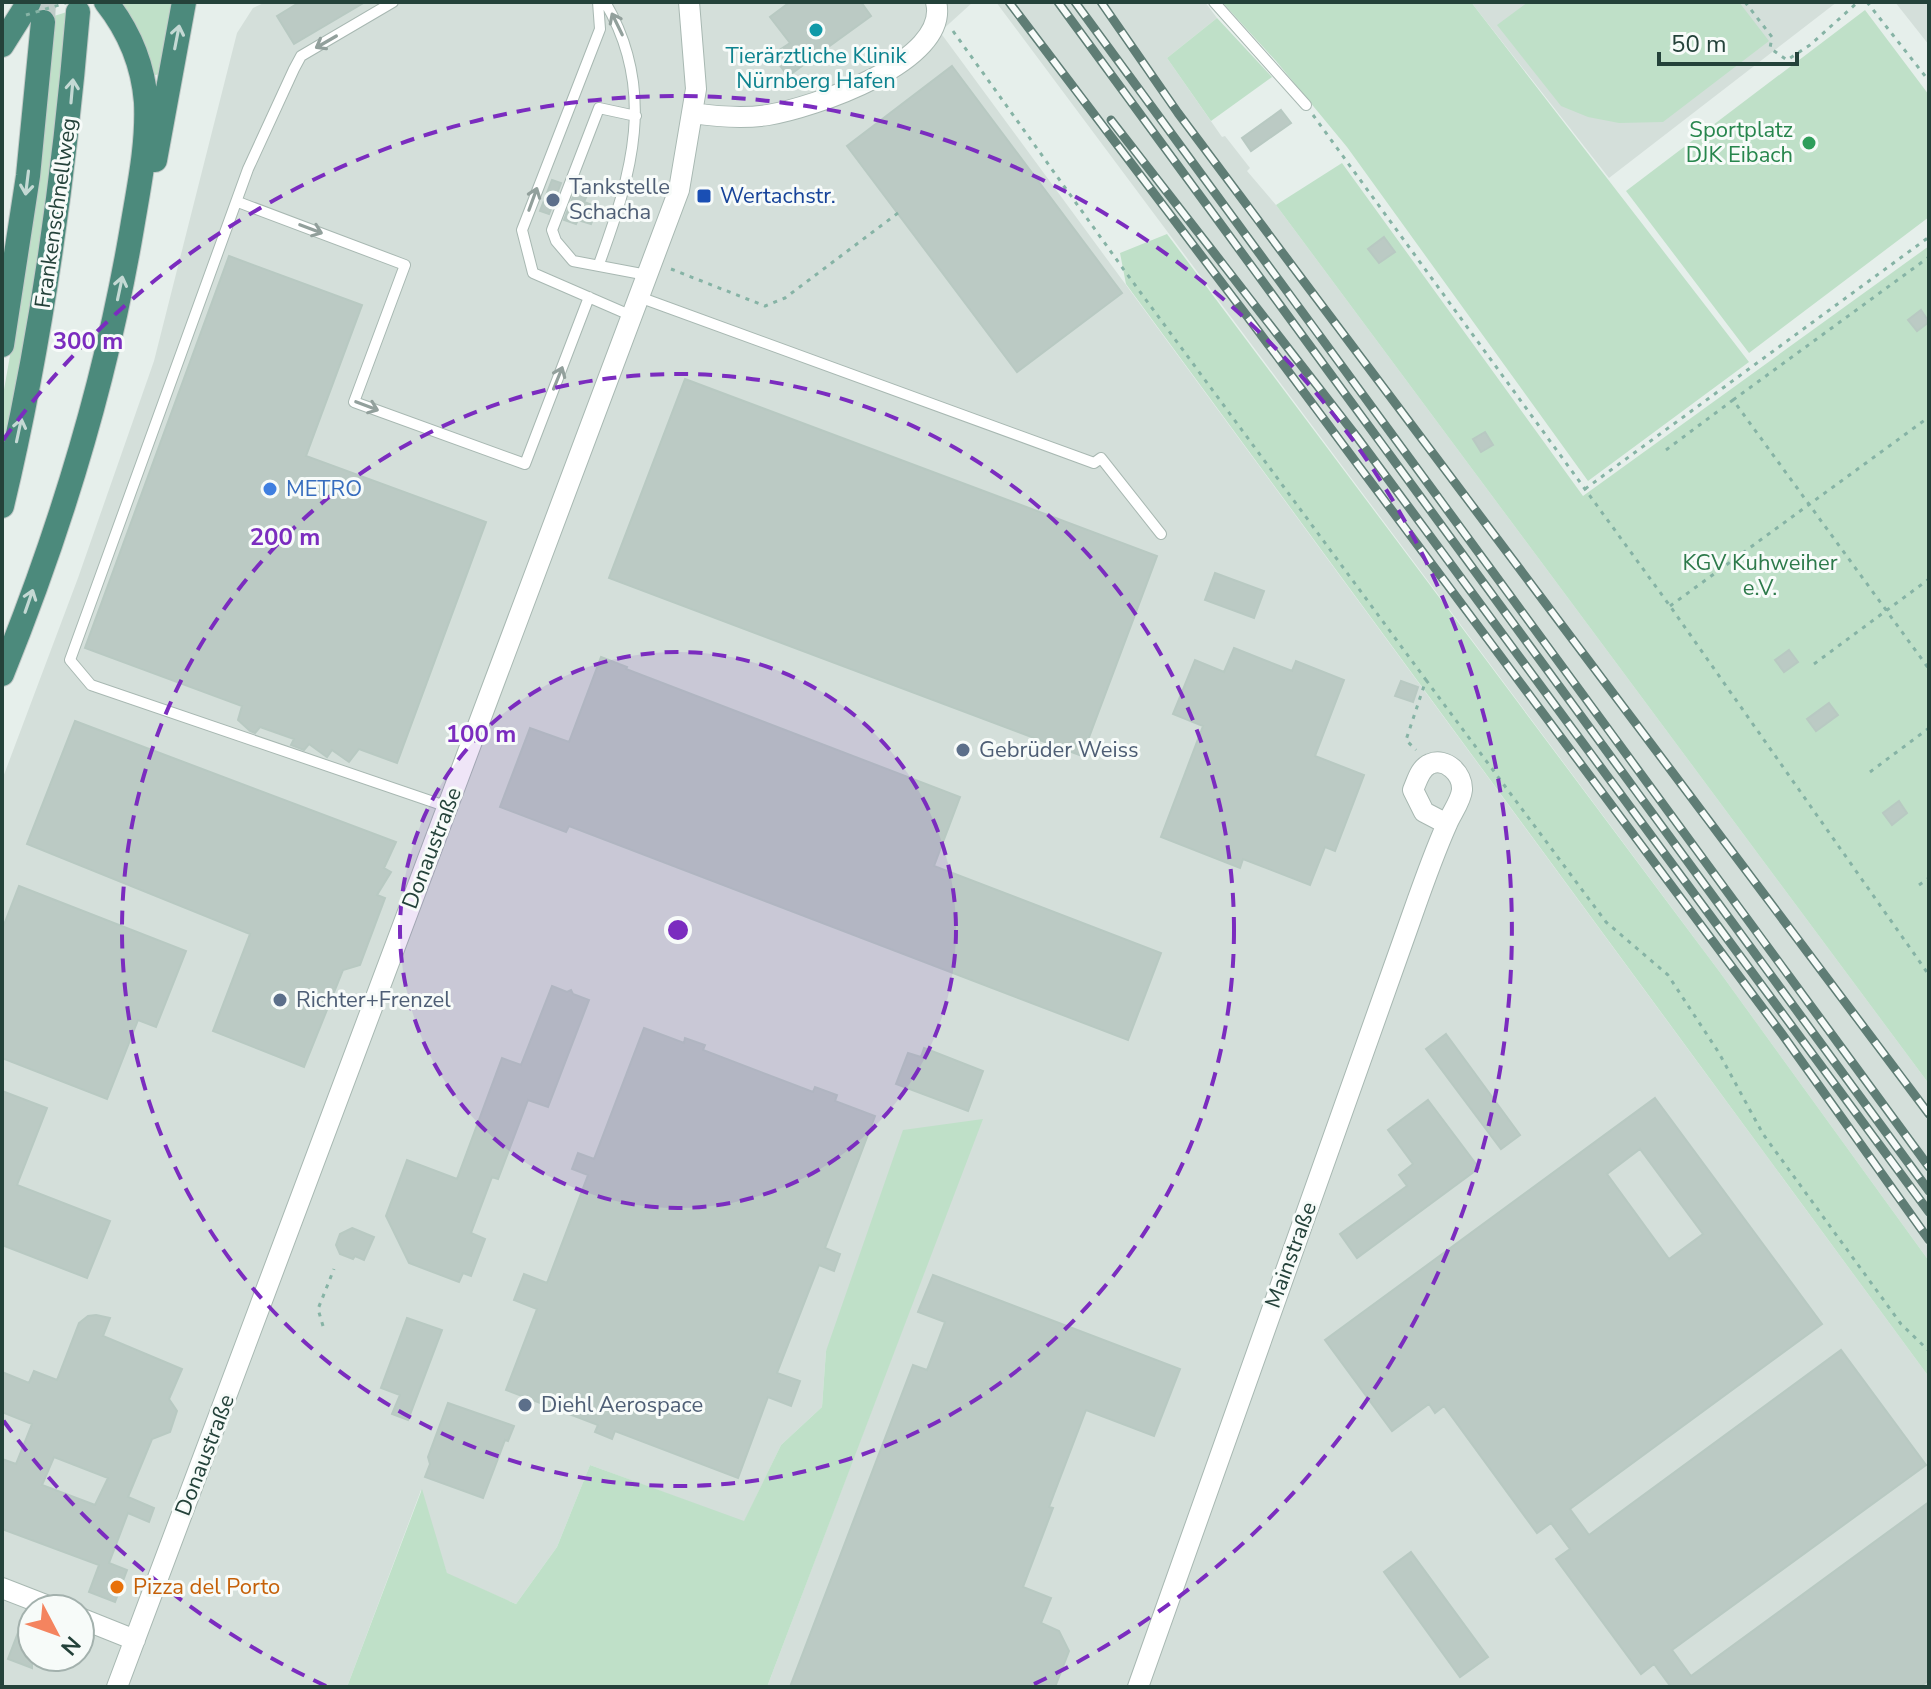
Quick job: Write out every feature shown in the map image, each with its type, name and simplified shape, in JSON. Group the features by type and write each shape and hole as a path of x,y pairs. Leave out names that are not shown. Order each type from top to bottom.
{"highway":[{"path":"2,674 80,453 129,242 144,149 145,99 133,47 106,2"},
{"path":"129,242 159,148 184,2"},
{"name":"Frankenschnellweg","path":"2,506 38,341 61,190 74,7"},
{"path":"2,45 33,13"},
{"name":"Frankenschnellweg","path":"2,345 28,176 33,13"}],"street":[{"name":"Donaustraße","path":"117,1687 679,190 693,113 696,64 689,2"},
{"path":"693,113 733,118 768,115 834,97 912,53 928,34 936,18 937,5"},
{"path":"1430,763 1443,763 1454,768 1461,779 1462,792 1447,824 1424,812 1413,790 1422,770 1430,763"},
{"name":"Mainstraße","path":"1138,1687 1447,824"},
{"path":"96,1624 135,1640"}],"lane":[{"path":"393,2 301,56 248,169 70,660 91,685 448,807"},
{"path":"598,2 600,29 522,230 533,273 589,297 636,306 1094,463 1101,458 1161,534"},
{"path":"599,264 626,187 636,116 632,64 605,2"},
{"path":"1214,2 1306,105"},
{"path":"636,116 599,108 552,230 556,241 573,261 650,268"},
{"path":"238,202 405,265 354,402 525,464 589,297"}],"path":[{"path":"1745,2 1772,37 1770,48 1787,60 1810,45 1858,2"},
{"path":"1867,2 1929,81"},
{"path":"937,5 1124,270 1606,922 1668,975 1719,1053 1763,1134 1901,1324 1929,1351"},
{"path":"33,13 74,7"},
{"path":"1306,105 1670,606 1929,975"},
{"path":"650,268 765,306 785,298 898,213"},
{"path":"1585,489 1929,237"},
{"path":"1666,450 1929,257"},
{"path":"1733,400 1929,669"},
{"path":"1670,606 1929,417"},
{"path":"1814,664 1929,579"},
{"path":"1426,680 1406,740 1430,763"},
{"path":"1870,772 1929,728"},
{"path":"1919,885 1929,878"},
{"path":"323,1326 318,1309 334,1269"}],"shaded area":[{"path":"266,2 973,2 940,32 1929,1377 1929,1687 767,1687 982,1119 826,1351 822,1407 781,1445 744,1522 590,1465 557,1547 516,1604 447,1574 421,1490 347,1687 2,1687 2,780 78,578 154,361 237,33 253,8"},
{"path":"996,2 1205,2 1217,18 1167,58 1222,137 1225,136 1250,168 1247,171 1276,205 1929,1084 1929,1261 1719,971"},
{"path":"1471,2 1837,2 1609,178"},
{"path":"1895,2 1929,2 1929,45"}],"green space":[{"path":"121,2 173,2 160,74 151,76 134,23"},
{"path":"1222,2 1471,2 1749,362 1588,481 1347,147"},
{"path":"1528,2 1739,2 1769,41 1663,122 1619,123 1588,117 1561,106 1497,25"},
{"name":"Sportplatz DJK Eibach","path":"1865,10 1929,95 1929,217 1749,353 1626,191"},
{"path":"67,12 45,232 2,466 2,401 32,231 54,16"},
{"path":"1217,18 1272,77 1211,121 1167,58"},
{"name":"KGV Kuhweiher e.V.","path":"1342,163 1583,496 1929,246 1929,1084 1276,205"},
{"path":"1167,234 1719,971 1929,1261 1929,1377 1126,284 1120,253"},
{"path":"983,1119 767,1687 347,1687 422,1489 447,1573 516,1604 557,1547 590,1465 744,1521 781,1445 822,1407 826,1351 903,1130"}],"building":[{"path":"300,2 365,2 294,44 277,16"},
{"name":"Tierärztliche Klinik Nürnberg Hafen","path":"790,2 861,2 871,16 788,76 772,55 790,43 770,17"},
{"path":"952,66 1122,293 1017,372 847,146"},
{"path":"1281,110 1291,123 1251,151 1242,138"},
{"path":"552,180 561,183 549,214 540,211"},
{"path":"576,189 588,193 584,202 598,207 591,224 564,220"},
{"path":"1384,237 1395,252 1379,263 1368,249"},
{"name":"METRO","path":"229,256 362,305 306,456 486,522 397,763 359,749 349,762 332,750 327,757 309,744 304,750 291,745 294,739 260,727 255,733 238,720 242,706 85,648"},
{"path":"1921,310 1929,322 1917,331 1908,320"},
{"path":"685,379 1157,556 1082,756 609,578"},
{"path":"1485,432 1493,445 1481,452 1473,439"},
{"path":"1215,573 1264,591 1254,618 1205,600"},
{"path":"1234,648 1292,671 1296,661 1344,680 1315,756 1364,775 1335,851 1325,847 1310,885 1243,859 1240,868 1161,837 1203,726 1173,714 1195,660 1224,672"},
{"path":"1789,650 1798,662 1784,672 1775,660"},
{"path":"601,657 960,797 934,866 1161,953 1128,1040 569,826 566,832 500,807 530,728 569,742"},
{"path":"1401,681 1418,687 1413,702 1395,696"},
{"path":"1829,703 1838,715 1816,731 1807,719"},
{"path":"75,721 396,842 384,868 391,872 377,895 385,898 360,965 343,970 304,1067 213,1031 250,934 27,844"},
{"path":"1899,801 1907,813 1892,825 1883,813"},
{"path":"19,886 186,951 156,1027 138,1020 107,1099 2,1058 2,930"},
{"path":"552,986 567,992 571,990 573,994 589,1000 548,1107 528,1100 498,1179 492,1177 471,1233 485,1239 471,1276 463,1273 459,1282 409,1263 386,1216 407,1160 457,1179 502,1058 521,1065"},
{"path":"644,1028 684,1043 685,1038 705,1045 703,1050 813,1092 815,1087 837,1095 835,1101 875,1116 825,1248 840,1254 834,1271 819,1265 777,1373 800,1381 791,1406 768,1397 738,1478 615,1431 612,1439 595,1432 598,1425 506,1390 537,1309 514,1300 524,1274 547,1283 588,1175 572,1169 578,1153 594,1159"},
{"path":"1446,1034 1520,1135 1501,1149 1426,1049"},
{"path":"924,1048 983,1071 968,1111 896,1084 908,1053 921,1057"},
{"path":"2,1091 47,1108 17,1185 110,1221 87,1278 2,1245"},
{"path":"1655,1098 1822,1324 1570,1509 1589,1535 1841,1350 1926,1465 1672,1650 1691,1676 1929,1502 1929,1680 1920,1687 1671,1687 1654,1664 1641,1674 1556,1559 1570,1549 1551,1523 1537,1533 1444,1406 1435,1413 1429,1404 1392,1431 1325,1340","holes":["1640,1149 1703,1234 1669,1259 1607,1174"]},
{"path":"1428,1100 1479,1168 1357,1258 1340,1234 1407,1186 1399,1175 1413,1164 1388,1130"},
{"path":"352,1228 374,1237 364,1260 340,1254 336,1245 340,1234"},
{"path":"933,1275 1180,1369 1154,1436 1086,1410 1023,1587 1051,1598 1041,1623 1059,1631 1069,1651 1055,1687 790,1687 913,1365 927,1370 945,1322 918,1312"},
{"path":"88,1316 110,1318 103,1336 182,1369 169,1399 177,1411 170,1432 152,1439 128,1497 154,1508 149,1522 128,1513 109,1563 127,1570 115,1602 89,1592 99,1565 2,1529 2,1459 16,1464 32,1424 2,1412 2,1372 29,1383 34,1371 57,1380 79,1323","holes":["54,1457 108,1478 95,1505 42,1485"]},
{"path":"407,1318 442,1330 408,1420 392,1414 400,1395 381,1388"},
{"path":"448,1403 514,1426 508,1441 505,1440 483,1498 425,1477 430,1464 428,1457"},
{"path":"1411,1552 1488,1657 1460,1677 1384,1572"},
{"path":"16,1638 16,1662 8,1659"}],"tunnel":[{"path":"43,22 44,2"}],"railway":[{"path":"1009,2 1782,1034 1929,1240"},
{"path":"1058,2 1929,1191"},
{"path":"1075,2 1929,1167"},
{"path":"1101,2 1178,113 1929,1114"},
{"path":"1111,120 1357,437 1929,1212"}],"place":[{"name":"Tierärztliche Klinik Nürnberg Hafen","path":"816,30"},
{"name":"Sportplatz DJK Eibach","path":"1809,143"},
{"name":"Wertachstr.","path":"704,196"},
{"name":"Tankstelle Schacha","path":"553,200"},
{"name":"METRO","path":"270,489"},
{"name":"Gebrüder Weiss","path":"963,750"},
{"name":"Richter+Frenzel","path":"280,1000"},
{"name":"Diehl Aerospace","path":"525,1405"},
{"name":"Pizza del Porto","path":"117,1587"}]}
